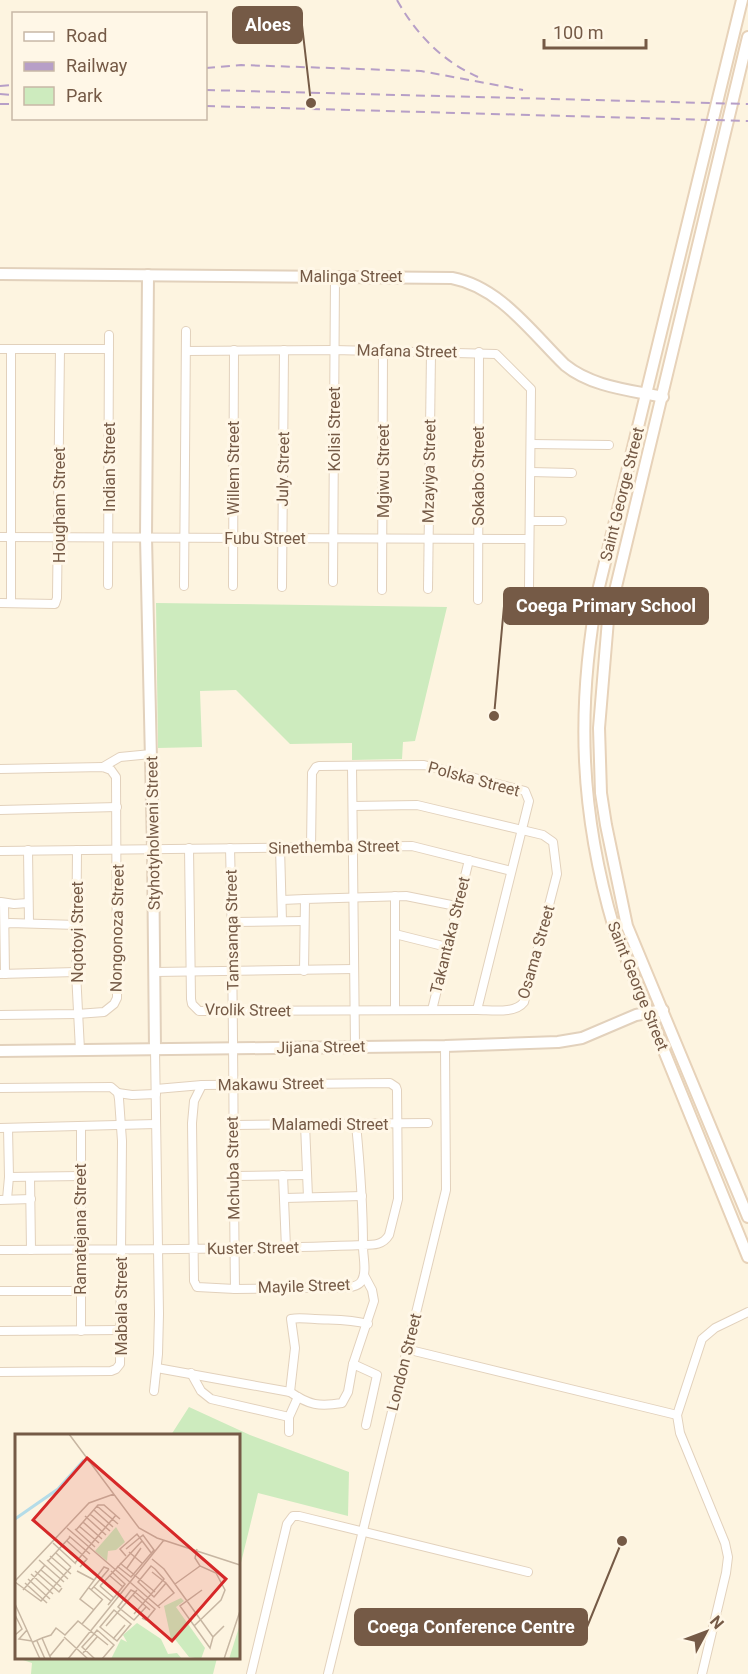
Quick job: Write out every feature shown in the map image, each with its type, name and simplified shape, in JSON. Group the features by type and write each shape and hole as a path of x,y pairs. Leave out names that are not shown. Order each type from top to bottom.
{"main road":[{"name":"Saint George Street","path":"742,0 598,591 587,658 584,718 589,818 614,928 748,1257"},
{"name":"Saint George Street","path":"748,37 608,620 599,728 601,793 617,882 632,942 663,1010 748,1217"},
{"name":"Malinga Street","path":"0,274 443,277 474,284 501,302 565,365 578,374 596,382 663,397"},
{"name":"Styhotyholweni Street","path":"148,275 146,537 155,1049"},
{"path":"646,1009 657,997"},
{"name":"Jijana Street","path":"0,1050 445,1046 558,1042 575,1040 646,1009 663,1010"}],"street":[{"name":"Kolisi Street","path":"333,582 335,276"},
{"path":"184,586 186,331"},
{"name":"Indian Street","path":"108,585 110,334"},
{"path":"0,349 109,349"},
{"name":"Hougham Street","path":"0,603 55,604 59,587 60,349"},
{"path":"11,350 11,603"},
{"name":"Willem Street","path":"233,586 234,350"},
{"name":"July Street","path":"282,587 284,350"},
{"name":"Mafana Street","path":"186,351 334,350 496,354 531,389 529,588"},
{"name":"Mgiwu Street","path":"382,590 383,352"},
{"name":"Mzayiya Street","path":"428,589 431,352"},
{"name":"Sokabo Street","path":"478,600 479,352"},
{"path":"531,444 609,446"},
{"path":"531,472 572,473"},
{"path":"530,521 562,521"},
{"name":"Fubu Street","path":"0,537 529,539"},
{"path":"0,769 102,767 120,757 151,754"},
{"name":"Polska Street","path":"311,848 313,770 323,765 424,765 523,789 529,801 477,1010"},
{"path":"352,766 355,1047"},
{"name":"Nongonoza Street","path":"0,1015 104,1012 114,1004 117,998 116,777 111,770 102,767"},
{"name":"Osama Street","path":"353,806 417,805 549,838 555,847 556,874 523,1004 513,1009 354,1011"},
{"path":"0,810 117,807"},
{"name":"Sinethemba Street","path":"0,851 412,846 511,871"},
{"name":"Vrolik Street","path":"189,848 192,1004 195,1008 204,1012 354,1011"},
{"name":"Tamsanqa Street","path":"230,848 234,1048"},
{"path":"280,848 282,921"},
{"path":"28,850 28,923"},
{"name":"Nqotoyi Street","path":"77,850 76,972 80,1050"},
{"name":"Takantaka Street","path":"432,1010 469,860"},
{"path":"395,896 395,1010"},
{"path":"282,900 406,896 456,906"},
{"path":"304,970 305,899"},
{"path":"28,903 2,903 5,924 3,974 76,972"},
{"path":"232,922 304,921"},
{"path":"5,924 76,925"},
{"path":"395,934 447,947"},
{"path":"155,972 354,969"},
{"name":"London Street","path":"328,1674 447,1184 445,1046"},
{"name":"Mchuba Street","path":"234,1048 232,1125 235,1288"},
{"name":"Styhotyholweni Street","path":"154,1391 159,1314 155,1049"},
{"name":"Makawu Street","path":"194,1249 193,1106 202,1085 390,1083 397,1090 398,1124"},
{"path":"0,1088 108,1086 118,1093 132,1095 202,1085"},
{"name":"Mabala Street","path":"0,1372 113,1370 120,1364 121,1125 118,1093"},
{"name":"Malamedi Street","path":"232,1125 428,1123"},
{"path":"30,1199 4,1200 9,1177 4,1128 156,1124"},
{"path":"305,1124 308,1197"},
{"name":"Mayile Street","path":"194,1249 194,1281 197,1287 351,1287 360,1283 364,1275 362,1196 356,1124"},
{"name":"Kuster Street","path":"0,1250 121,1248 234,1250 378,1245 387,1239 398,1200 398,1124"},
{"name":"Ramatejana Street","path":"81,1127 81,1331"},
{"path":"283,1175 286,1248"},
{"path":"233,1176 307,1175"},
{"path":"9,1177 81,1176"},
{"path":"30,1178 32,1250"},
{"path":"285,1198 362,1196"},
{"path":"157,1368 294,1395 307,1403 330,1405 342,1403 348,1392 353,1364 374,1301 372,1290 364,1275"},
{"path":"0,1291 80,1291"},
{"path":"702,1674 728,1557 725,1544 680,1432 678,1415 702,1340 715,1328 748,1312"},
{"path":"289,1432 289,1417 294,1395 295,1348 291,1319 334,1318 368,1324"},
{"path":"0,1331 121,1330"},
{"path":"406,1349 678,1415"},
{"path":"353,1364 373,1371 376,1375 366,1425"},
{"path":"191,1374 201,1391 211,1399 289,1417"},
{"path":"251,1674 290,1519 298,1516 528,1572"}],"green space":[{"path":"156,603 447,607 415,741 403,742 402,759 352,760 352,743 290,744 236,690 200,691 202,747 158,748"},
{"path":"189,1407 250,1435 349,1472 348,1516 258,1493 240,1567 240,1434 172,1434"},
{"path":"20,1659 217,1659 213,1674 31,1674 32,1663"}],"railway":[{"path":"397,0 421,35 431,45 453,63 478,77"},
{"path":"207,68 241,65 421,71 523,90"},
{"path":"0,86 12,85"},
{"path":"207,90 748,104"},
{"path":"0,94 12,95"},
{"path":"0,104 12,104"},
{"path":"207,106 748,121"}],"place":[{"name":"Aloes","path":"311,103"},
{"name":"Coega Primary School","path":"494,716"},
{"name":"Coega Conference Centre","path":"622,1541"}]}
